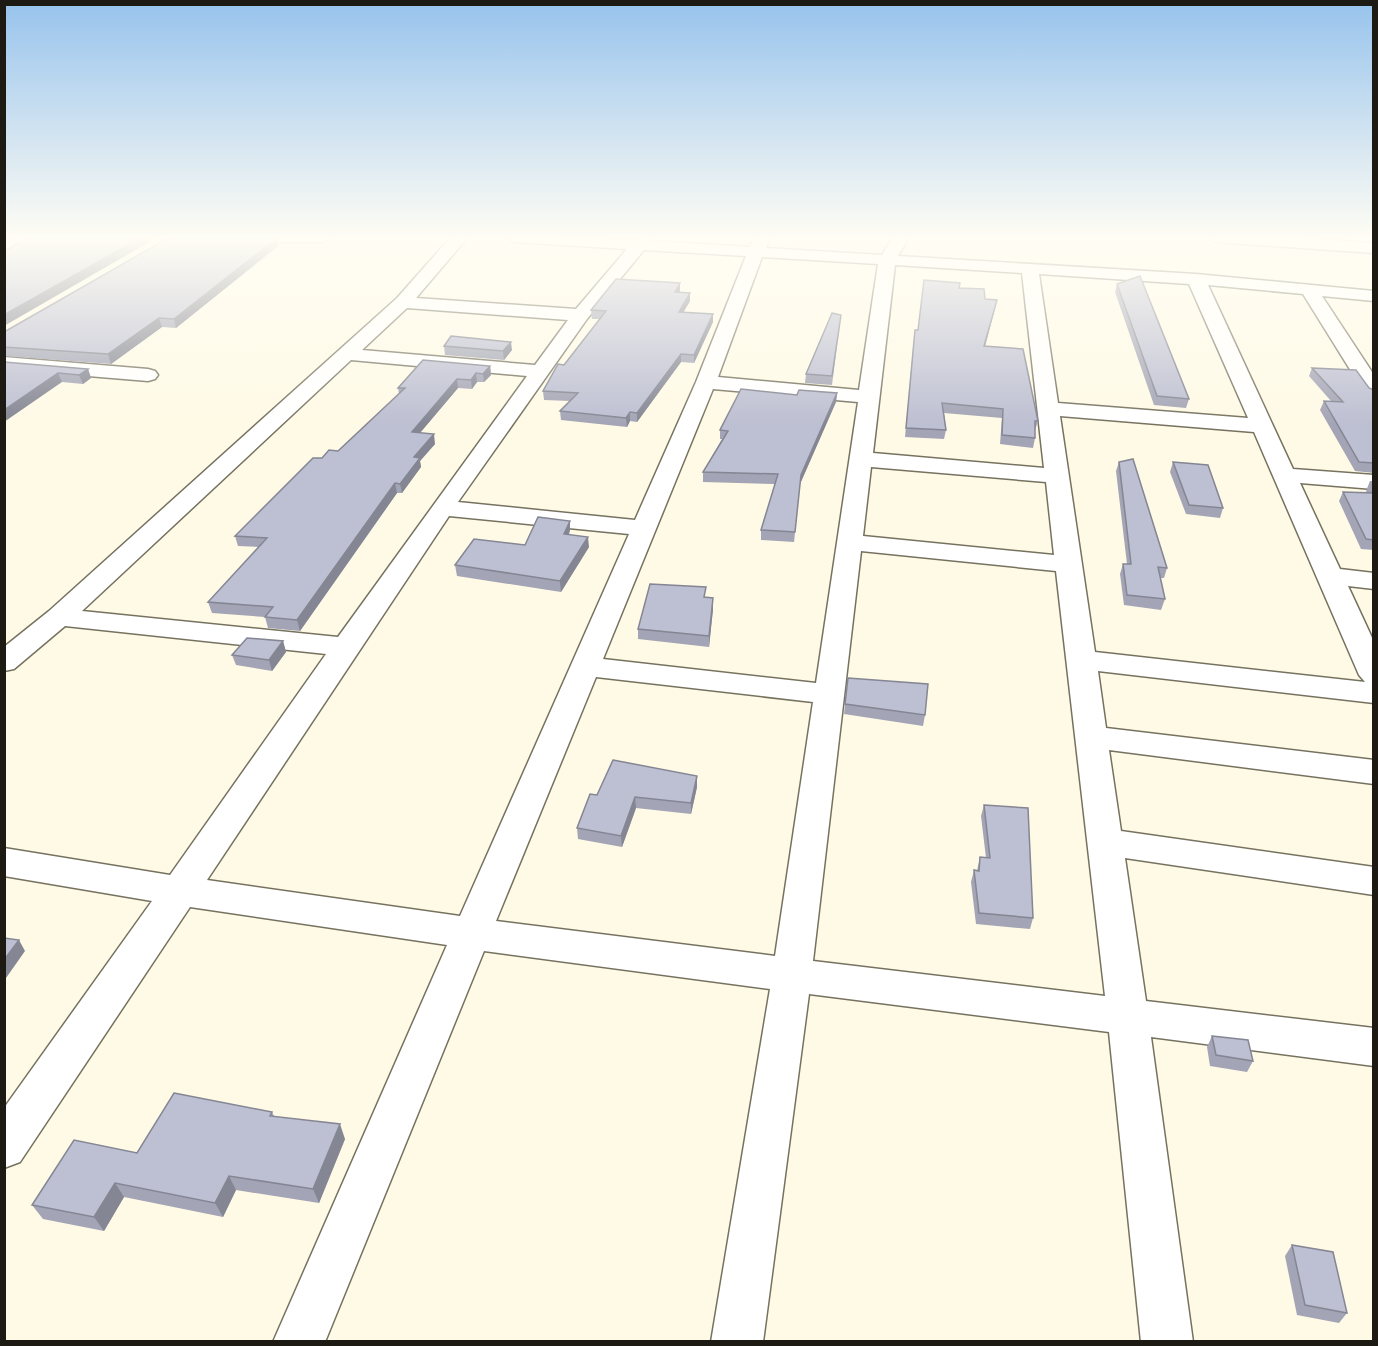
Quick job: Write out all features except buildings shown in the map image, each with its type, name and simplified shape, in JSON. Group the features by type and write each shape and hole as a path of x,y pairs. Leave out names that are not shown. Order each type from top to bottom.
{"street":[{"path":"4,1147 442,508 540,370 594,300"},
{"path":"299,1341 706,382 738,300"},
{"path":"737,1341 792,973 868,397 885,300"},
{"path":"1034,300 1106,842 1167,1341"},
{"path":"1205,300 1374,675"},
{"path":"1315,300 1374,392"},
{"path":"4,662 59,617 403,302 581,315"},
{"path":"345,354 540,370"},
{"path":"4,363 148,375"},
{"path":"706,382 868,397"},
{"path":"1048,409 1262,426"},
{"path":"861,459 1057,476"},
{"path":"1284,475 1374,482"},
{"path":"442,508 644,528"},
{"path":"850,542 1070,564"},
{"path":"1329,576 1374,581"},
{"path":"59,617 347,647"},
{"path":"1082,660 1374,693"},
{"path":"585,666 830,694"},
{"path":"1092,737 1374,772"},
{"path":"1106,842 1374,881"},
{"path":"4,862 180,892 472,932 1374,1047"}]}
